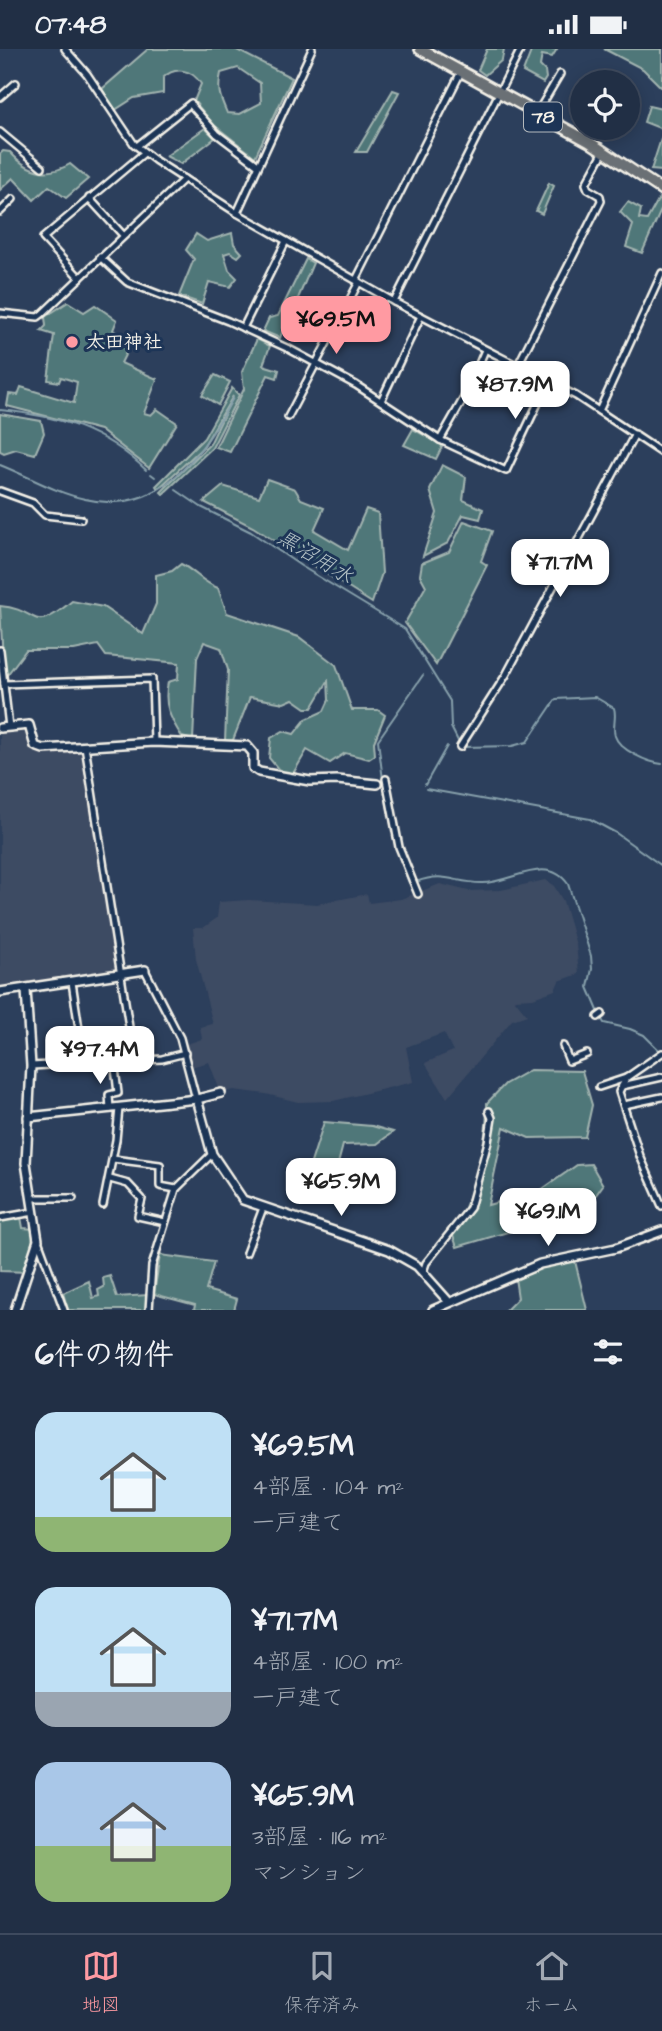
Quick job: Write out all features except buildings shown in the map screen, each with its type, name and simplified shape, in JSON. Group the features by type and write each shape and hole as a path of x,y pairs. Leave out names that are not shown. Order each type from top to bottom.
{"main road":[{"name":"78","path":"421,49 604,151 662,190"}],"street":[{"path":"65,49 87,74 144,153 237,213 394,302 548,382 599,411 662,453"},
{"path":"237,213 312,49"},
{"path":"394,302 521,49"},
{"path":"288,417 462,70"},
{"path":"537,113 560,74"},
{"path":"0,97 16,83"},
{"path":"137,146 191,104 217,134 258,165"},
{"path":"0,132 42,167"},
{"path":"517,367 601,201 600,195 588,189 586,184 604,151"},
{"path":"79,278 43,239 144,153"},
{"path":"0,313 38,317 184,179"},
{"path":"89,198 123,235"},
{"path":"0,212 13,199"},
{"path":"243,328 286,241"},
{"path":"100,257 127,282 243,328 316,363 440,440 506,471 548,382"},
{"path":"599,411 662,273"},
{"path":"381,401 421,316"},
{"path":"440,440 465,396 485,350"},
{"path":"460,747 506,675 635,434"},
{"path":"0,491 33,503 45,515 81,519"},
{"path":"0,650 9,727"},
{"path":"4,684 152,679 154,742"},
{"path":"0,728 29,725 38,748 154,742 247,746 253,753 253,768 259,772 310,782 387,782 399,847 418,894"},
{"path":"85,746 134,1059"},
{"path":"0,992 145,970 172,1021 185,1053 212,1154 243,1200 389,1249 423,1272 449,1303"},
{"path":"72,982 84,1062"},
{"path":"26,989 31,1066 26,1163 38,1240 64,1310"},
{"path":"563,1046 569,1061 587,1054"},
{"path":"31,1066 185,1053"},
{"path":"599,1087 625,1078 661,1054"},
{"path":"103,1205 113,1159 114,1108 108,1095 118,1093 114,1061"},
{"path":"622,1086 662,1077"},
{"path":"625,1078 619,1092 640,1156 662,1206"},
{"path":"28,1117 197,1099 221,1093"},
{"path":"624,1105 662,1097"},
{"path":"423,1272 426,1263 470,1208 488,1142 492,1118 489,1111"},
{"path":"149,1310 152,1266 176,1189 212,1154"},
{"path":"113,1159 160,1165 160,1186 176,1189"},
{"path":"110,1179 128,1184 142,1199 138,1216 165,1222"},
{"path":"32,1198 73,1198"},
{"path":"246,1253 263,1208"},
{"path":"0,1218 34,1212"},
{"path":"433,1310 540,1264 616,1248 662,1231"},
{"path":"15,1310 38,1240"}],"shaded area":[{"path":"26,728 33,753 84,751 118,972 0,989 0,732"},
{"path":"545,880 554,886 563,901 576,945 579,974 559,981 555,990 533,998 514,999 527,1015 512,1020 447,1098 425,1063 453,1051 444,1033 406,1047 413,1082 333,1101 298,1102 234,1090 221,1093 209,1062 191,1067 184,1045 202,1039 200,1027 213,1024 196,959 193,928 203,928 217,918 219,902 249,900 317,904 367,894 369,903 401,899 440,884 468,891 501,890"}],"green space":[{"path":"148,49 235,49 292,78 255,157 214,125 194,101 201,84 188,72 168,74 163,78 163,93 134,98 115,110 102,89","holes":["238,68 260,83 261,103 240,114 227,113 220,94 221,73"]},
{"path":"487,49 504,49 502,60 485,75 478,70"},
{"path":"532,49 557,49 552,57 542,55 540,66 545,71 546,78 543,83 523,72"},
{"path":"604,49 662,49 662,88 643,69"},
{"path":"393,90 399,92 367,152 356,152"},
{"path":"649,106 662,109 662,129 644,122"},
{"path":"205,128 215,138 181,164 166,156"},
{"path":"662,136 662,171 651,170"},
{"path":"3,151 10,152 23,164 38,170 53,171 70,164 88,179 66,198 49,186 34,200 13,178 0,190 0,154"},
{"path":"549,183 554,186 542,214 536,211"},
{"path":"659,198 662,208 642,253 626,247 633,225 620,212 628,202 641,209 639,219 647,220"},
{"path":"232,233 234,244 242,253 238,257 230,252 224,254 229,270 237,278 230,287 209,282 202,304 179,296 194,259 186,250 196,234 207,241"},
{"path":"306,259 313,263 294,308 295,315 286,322 280,338 263,331 269,318 278,316"},
{"path":"68,302 84,312 95,305 117,320 113,330 131,343 121,363 157,379 144,413 151,415 157,409 177,423 149,468 100,430 7,406 9,394 18,395 21,387 74,403 77,382 61,377 59,382 48,380 54,335 41,331 46,326 45,317"},
{"path":"257,339 270,346 263,365 279,370 277,378 268,375 230,452 216,447 244,389 242,372"},
{"path":"215,375 230,382 218,405 202,395"},
{"path":"232,388 239,395 212,448 163,494 161,492 210,444 233,396 203,447 158,489 156,486 204,438"},
{"path":"0,414 41,421 44,433 35,454 16,449 4,453 0,451"},
{"path":"413,429 443,445 436,459 404,445"},
{"path":"442,465 466,477 463,500 483,509 480,519 463,515 448,543 423,556 437,513 430,490"},
{"path":"267,479 295,489 301,499 324,508 314,530 348,550 366,509 378,513 382,573 372,603 253,527 204,502 223,486 259,497"},
{"path":"464,521 492,531 481,561 487,565 436,665 405,623 426,586 420,575 422,563 449,552"},
{"path":"181,564 218,588 227,613 299,637 336,665 352,710 378,710 385,715 374,742 375,755 369,759 345,753 330,763 307,750 291,777 278,769 269,758 271,738 283,731 294,734 306,719 324,711 329,700 328,681 312,708 306,708 293,699 284,703 250,697 233,740 225,741 228,670 221,648 204,642 197,658 193,740 182,737 167,705 168,682 178,679 179,663 106,656 98,645 74,650 26,650 4,679 0,606 41,619 58,612 72,601 103,607 143,634 156,604 156,575 172,571"},
{"path":"530,1070 582,1071 592,1105 585,1137 529,1138 504,1127 488,1205 541,1190 577,1165 591,1164 603,1185 586,1209 457,1247 452,1233 466,1205 482,1153 487,1103 505,1084"},
{"path":"324,1122 372,1126 393,1132 377,1144 343,1145 335,1175 309,1169"},
{"path":"21,1217 23,1228 34,1229 28,1272 0,1271 0,1220"},
{"path":"160,1255 214,1262 206,1290 237,1299 234,1310 194,1310 195,1305 154,1294"},
{"path":"575,1261 587,1310 506,1310 518,1298 515,1278 538,1268"},
{"path":"110,1276 117,1297 148,1295 147,1307 144,1310 68,1310 63,1293 89,1281 93,1298 99,1296 98,1290 104,1287 103,1278"}],"waterway":[{"path":"0,465 53,489 85,499 112,502 135,499 157,490 176,477 207,440 233,398"},
{"name":"黒沼用水","path":"0,410 42,416 79,427 113,444 146,470"},
{"name":"黒沼用水","path":"151,474 155,477"},
{"name":"黒沼用水","path":"176,490 201,507 251,532 301,566 405,629 450,701 451,727 459,743"},
{"path":"383,780 378,740 423,675"},
{"path":"464,747 512,746 527,742 556,699 595,697 614,708 614,733 622,746 642,758 662,764"},
{"path":"425,785 447,746"},
{"path":"384,789 395,844"},
{"path":"426,789 590,819 616,833 662,866"},
{"path":"399,857 409,883"},
{"path":"416,882 442,877 472,883 492,882 539,870 559,875 568,884 591,956 592,969 588,987 599,1013"},
{"path":"601,1018 604,1023 644,1035 661,1052"}],"place":[{"name":"太田神社","path":"72,342"}]}
